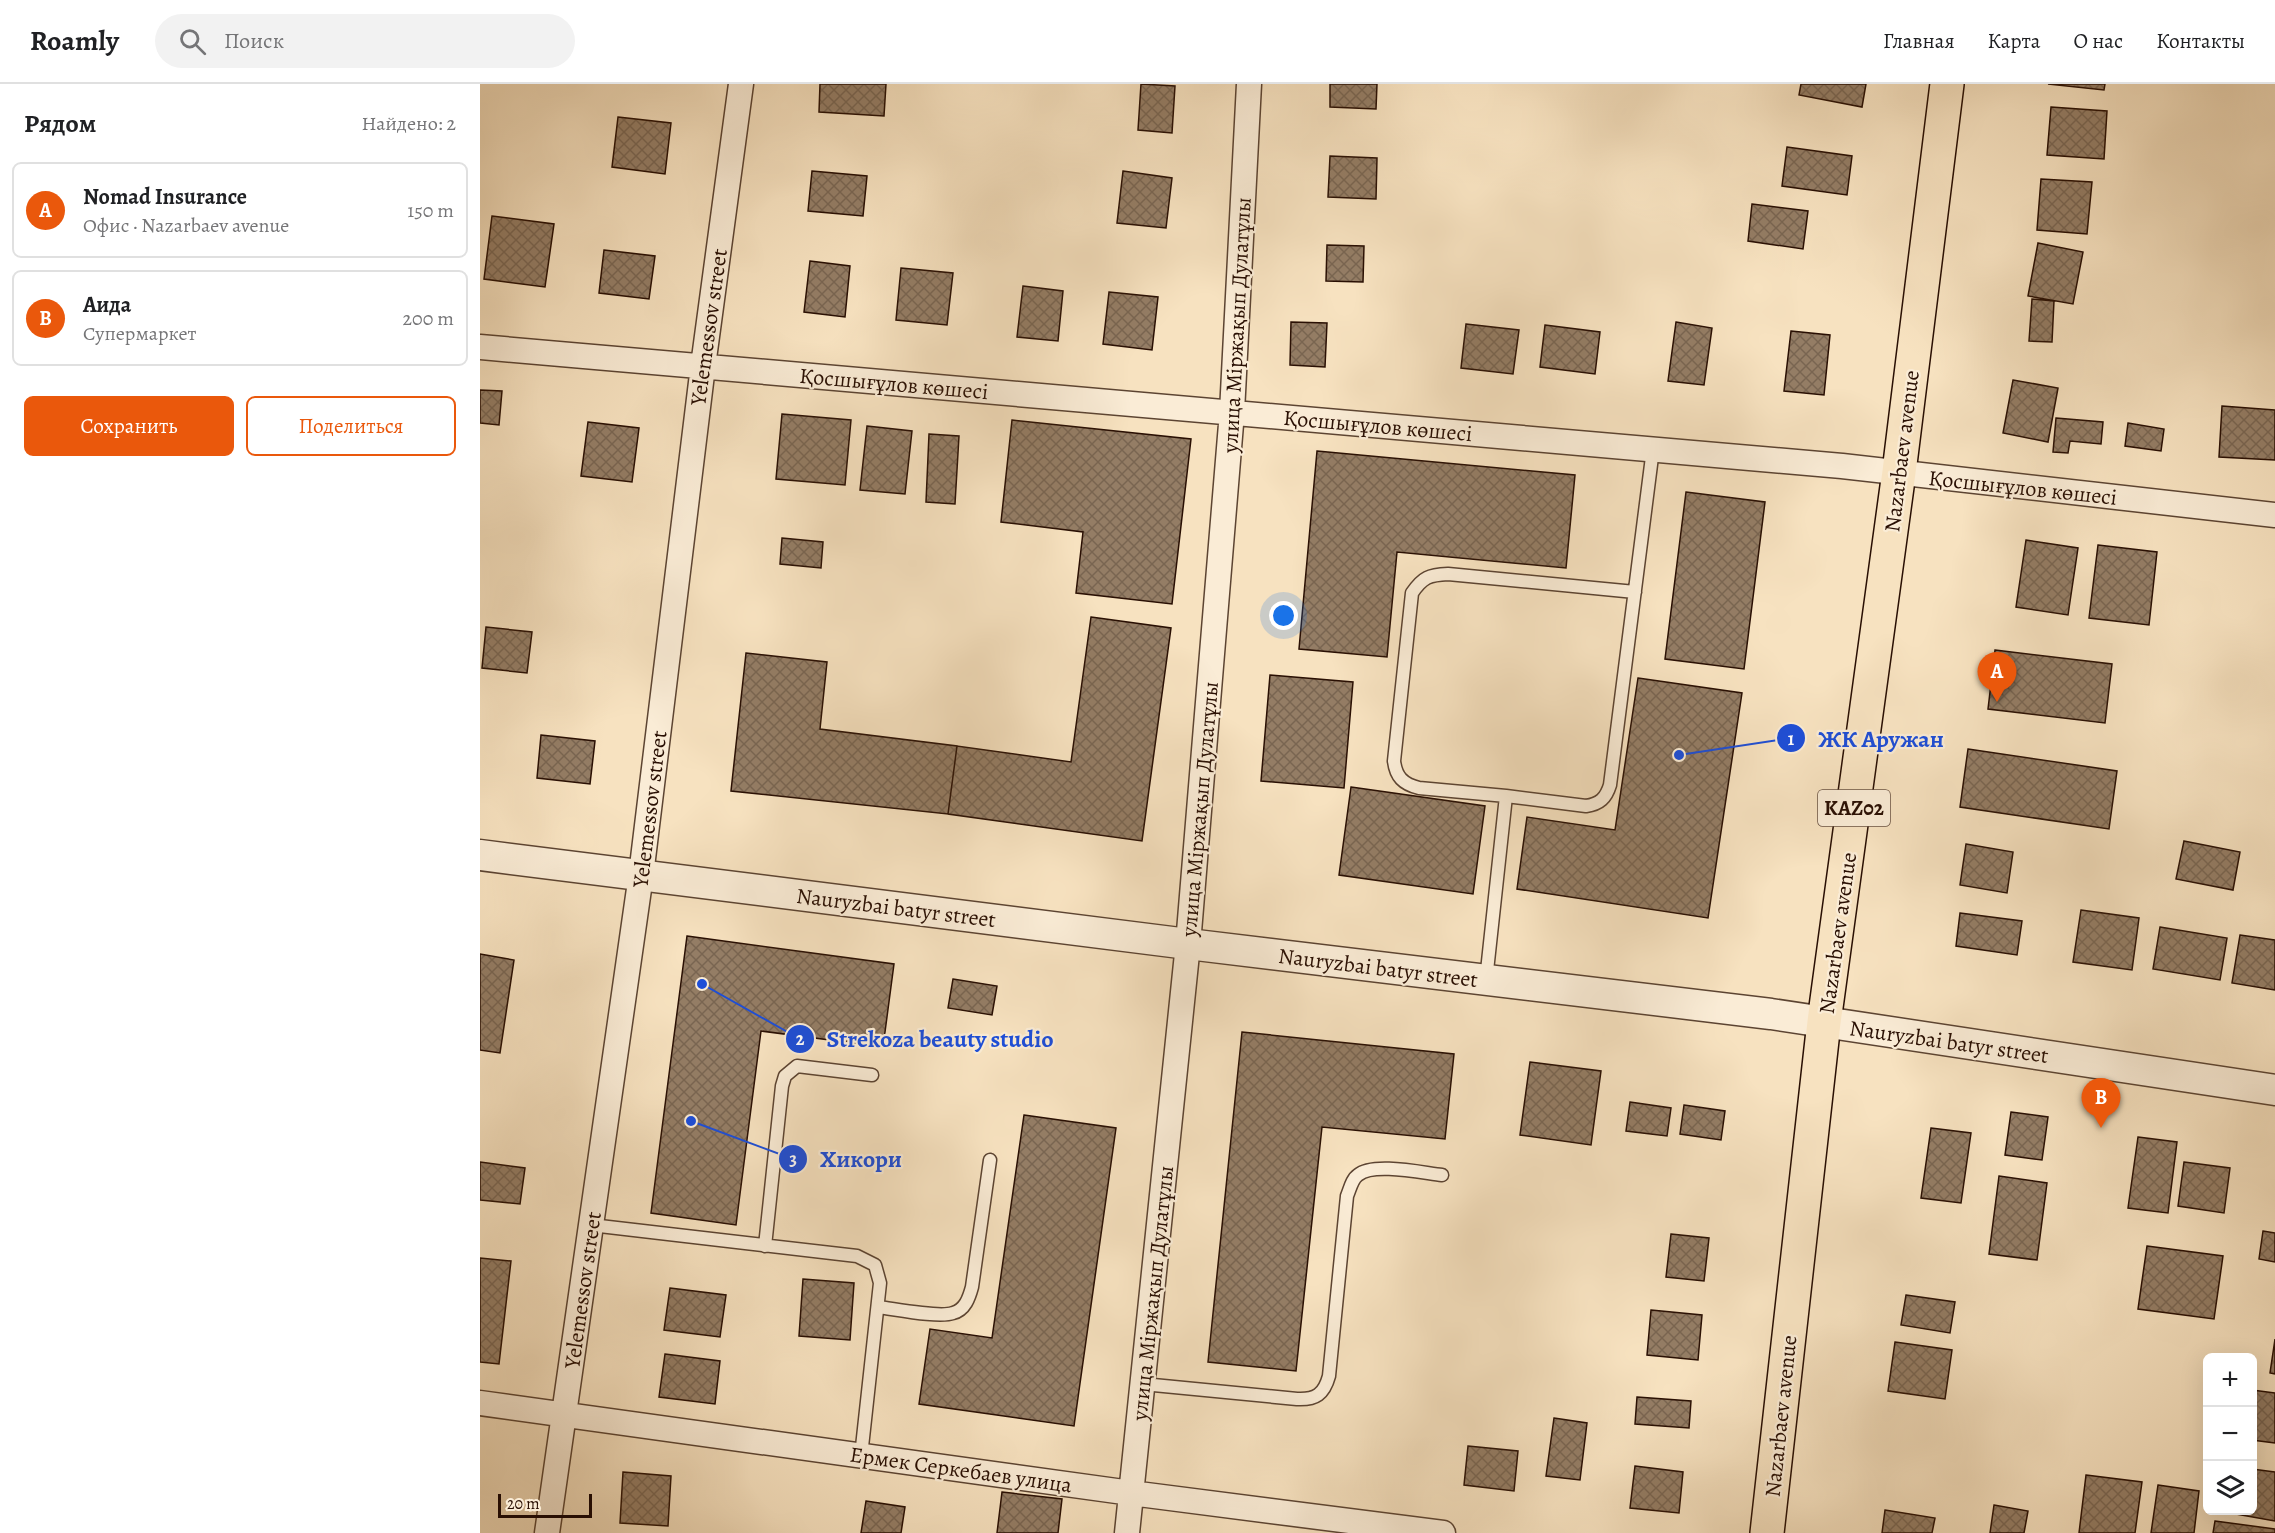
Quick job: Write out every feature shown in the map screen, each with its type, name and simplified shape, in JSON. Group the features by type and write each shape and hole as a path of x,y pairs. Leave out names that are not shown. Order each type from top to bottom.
{"highway":[{"name":"Nazarbaev avenue","path":"1767,1533 1824,1022 1899,472 1947,84"}],"street":[{"name":"Yelemessov street","path":"547,1533 641,875 703,366 741,84"},
{"name":"улица Міржақып Дулатұлы","path":"1127,1533 1188,944 1232,412 1249,84"},
{"name":"Қосшығұлов көшесі","path":"480,347 1899,472 2275,515"},
{"name":"Nauryzbai batyr street","path":"480,855 1824,1022 2275,1090"},
{"name":"Ермек Серкебаев улица","path":"480,1403 1131,1493 1443,1533"}],"lane":[{"path":"1635,592 1448,574 1433,574 1421,580 1412,593 1394,761 1395,771 1400,779 1408,785 1419,788 1586,806 1594,805 1607,794 1610,785 1635,592 1653,449"},
{"path":"1486,980 1506,796"},
{"path":"765,1246 782,1086 785,1076 797,1066 872,1075"},
{"path":"878,1307 940,1314 954,1313 963,1307 972,1287 990,1160"},
{"path":"1143,1384 1310,1400 1320,1394 1329,1376 1347,1196 1357,1175 1368,1169 1442,1175"},
{"path":"591,1225 857,1256 875,1265 880,1283 861,1456"}],"building":[{"path":"820,84 886,84 884,116 819,112"},
{"path":"1141,84 1175,86 1172,133 1138,130"},
{"path":"1330,84 1377,84 1376,109 1330,107"},
{"path":"1801,84 1866,84 1862,107 1799,95"},
{"path":"2048,84 2105,84 2104,90"},
{"path":"2051,107 2107,111 2104,159 2047,155"},
{"path":"618,117 671,123 665,174 612,167"},
{"path":"1787,147 1852,156 1847,195 1782,186"},
{"path":"1330,156 1377,158 1376,199 1328,197"},
{"path":"812,171 867,176 863,216 808,211"},
{"path":"1123,171 1172,178 1166,228 1117,223"},
{"path":"2041,179 2092,182 2087,234 2037,230"},
{"path":"1752,204 1808,211 1803,249 1748,241"},
{"path":"492,216 554,224 545,287 484,279"},
{"path":"2038,243 2083,252 2073,304 2028,296"},
{"path":"1327,245 1364,246 1363,282 1326,281"},
{"path":"604,250 655,256 649,299 599,293"},
{"path":"810,261 850,266 845,317 804,312"},
{"path":"901,268 953,273 947,325 896,320"},
{"path":"1023,286 1063,291 1058,341 1017,337"},
{"path":"1109,292 1158,297 1152,350 1103,344"},
{"path":"2032,299 2054,301 2052,342 2029,341"},
{"path":"1291,322 1327,323 1325,367 1290,365"},
{"path":"1676,322 1712,328 1704,385 1668,381"},
{"path":"1466,324 1519,330 1513,374 1461,368"},
{"path":"1545,325 1600,332 1595,374 1540,367"},
{"path":"1791,331 1830,335 1824,395 1784,391"},
{"path":"2013,380 2058,388 2048,442 2003,433"},
{"path":"480,390 502,391 499,425 480,423"},
{"path":"2222,406 2275,410 2275,460 2219,457"},
{"path":"782,414 851,420 845,485 776,479"},
{"path":"2056,418 2103,422 2101,444 2070,441 2068,453 2053,452"},
{"path":"1012,420 1191,439 1172,604 1076,593 1083,532 1001,522"},
{"path":"588,422 639,428 632,482 581,476"},
{"path":"2128,423 2164,429 2161,451 2125,446"},
{"path":"867,426 912,431 905,494 860,490"},
{"path":"929,434 959,436 955,504 926,502"},
{"path":"1317,451 1575,475 1566,568 1397,552 1387,657 1299,649"},
{"path":"1686,492 1765,502 1744,669 1665,659"},
{"path":"782,538 823,542 821,568 780,564"},
{"path":"2026,540 2078,548 2068,615 2016,607"},
{"path":"2098,545 2157,552 2149,625 2089,618"},
{"path":"1091,617 1171,628 1142,841 948,814 957,746 1071,762"},
{"path":"486,627 532,632 527,673 482,668"},
{"path":"1995,650 2112,664 2105,723 1988,709"},
{"path":"746,653 827,662 820,729 957,746 948,814 731,791"},
{"path":"1270,675 1353,682 1344,788 1261,781"},
{"path":"1638,678 1742,693 1708,918 1517,889 1527,817 1615,830"},
{"path":"541,735 595,741 590,784 537,778"},
{"path":"1968,749 2117,771 2109,829 1960,807"},
{"path":"1351,787 1485,806 1473,894 1339,875"},
{"path":"2184,841 2240,852 2233,890 2176,879"},
{"path":"1966,844 2013,852 2007,893 1960,885"},
{"path":"2081,910 2139,918 2132,970 2073,962"},
{"path":"1960,913 2022,921 2017,955 1956,946"},
{"path":"2160,927 2227,938 2220,980 2153,969"},
{"path":"2240,935 2275,940 2275,990 2232,983"},
{"path":"687,936 894,964 883,1047 761,1031 736,1225 651,1213"},
{"path":"480,954 514,960 500,1053 480,1050"},
{"path":"953,979 997,986 992,1015 948,1008"},
{"path":"1242,1032 1454,1054 1445,1139 1322,1127 1296,1371 1208,1362"},
{"path":"1530,1062 1601,1071 1591,1145 1520,1135"},
{"path":"1630,1102 1671,1108 1667,1136 1626,1131"},
{"path":"1684,1105 1725,1111 1721,1140 1680,1134"},
{"path":"2011,1112 2048,1117 2042,1160 2005,1155"},
{"path":"1024,1115 1116,1128 1074,1426 919,1404 930,1329 992,1338"},
{"path":"1931,1128 1971,1133 1961,1203 1921,1198"},
{"path":"2138,1137 2177,1142 2168,1213 2128,1208"},
{"path":"480,1162 525,1168 520,1204 480,1200"},
{"path":"2184,1162 2230,1168 2224,1213 2178,1206"},
{"path":"1999,1176 2047,1183 2037,1260 1989,1254"},
{"path":"2263,1231 2275,1233 2275,1262 2259,1259"},
{"path":"1671,1234 1709,1238 1704,1281 1666,1277"},
{"path":"2147,1246 2223,1256 2214,1319 2138,1309"},
{"path":"480,1258 511,1261 499,1364 480,1362"},
{"path":"803,1279 854,1283 850,1340 799,1336"},
{"path":"670,1288 726,1295 720,1337 664,1330"},
{"path":"1906,1295 1955,1302 1950,1333 1901,1325"},
{"path":"1651,1310 1702,1315 1698,1360 1647,1355"},
{"path":"2275,1339 2275,1374 2270,1373"},
{"path":"1895,1342 1952,1350 1945,1399 1888,1391"},
{"path":"665,1354 720,1361 715,1404 659,1397"},
{"path":"2257,1391 2275,1393 2275,1443 2257,1441"},
{"path":"1637,1397 1691,1401 1689,1428 1635,1424"},
{"path":"1554,1418 1587,1423 1580,1480 1546,1476"},
{"path":"1468,1446 1518,1451 1514,1491 1464,1485"},
{"path":"1635,1466 1683,1472 1679,1513 1630,1508"},
{"path":"2257,1470 2275,1472 2275,1521 2241,1515 2257,1515"},
{"path":"623,1472 671,1476 668,1526 620,1523"},
{"path":"2086,1475 2142,1482 2135,1533 2079,1533"},
{"path":"2158,1485 2199,1491 2194,1533 2151,1533"},
{"path":"1002,1492 1062,1499 1058,1533 997,1533"},
{"path":"866,1501 905,1507 901,1533 861,1533"},
{"path":"1994,1505 2028,1511 2024,1533 1990,1533"},
{"path":"1885,1510 1935,1518 1932,1533 1882,1533"},
{"path":"2215,1521 2275,1529 2275,1533 2213,1533"}],"place":[{"name":"Nomad Insurance","path":"1997,702"},
{"name":"ЖК Аружан","path":"1679,755"},
{"name":"Strekoza beauty studio","path":"702,984"},
{"name":"Хикори","path":"691,1121"},
{"name":"Аида","path":"2101,1128"}]}
